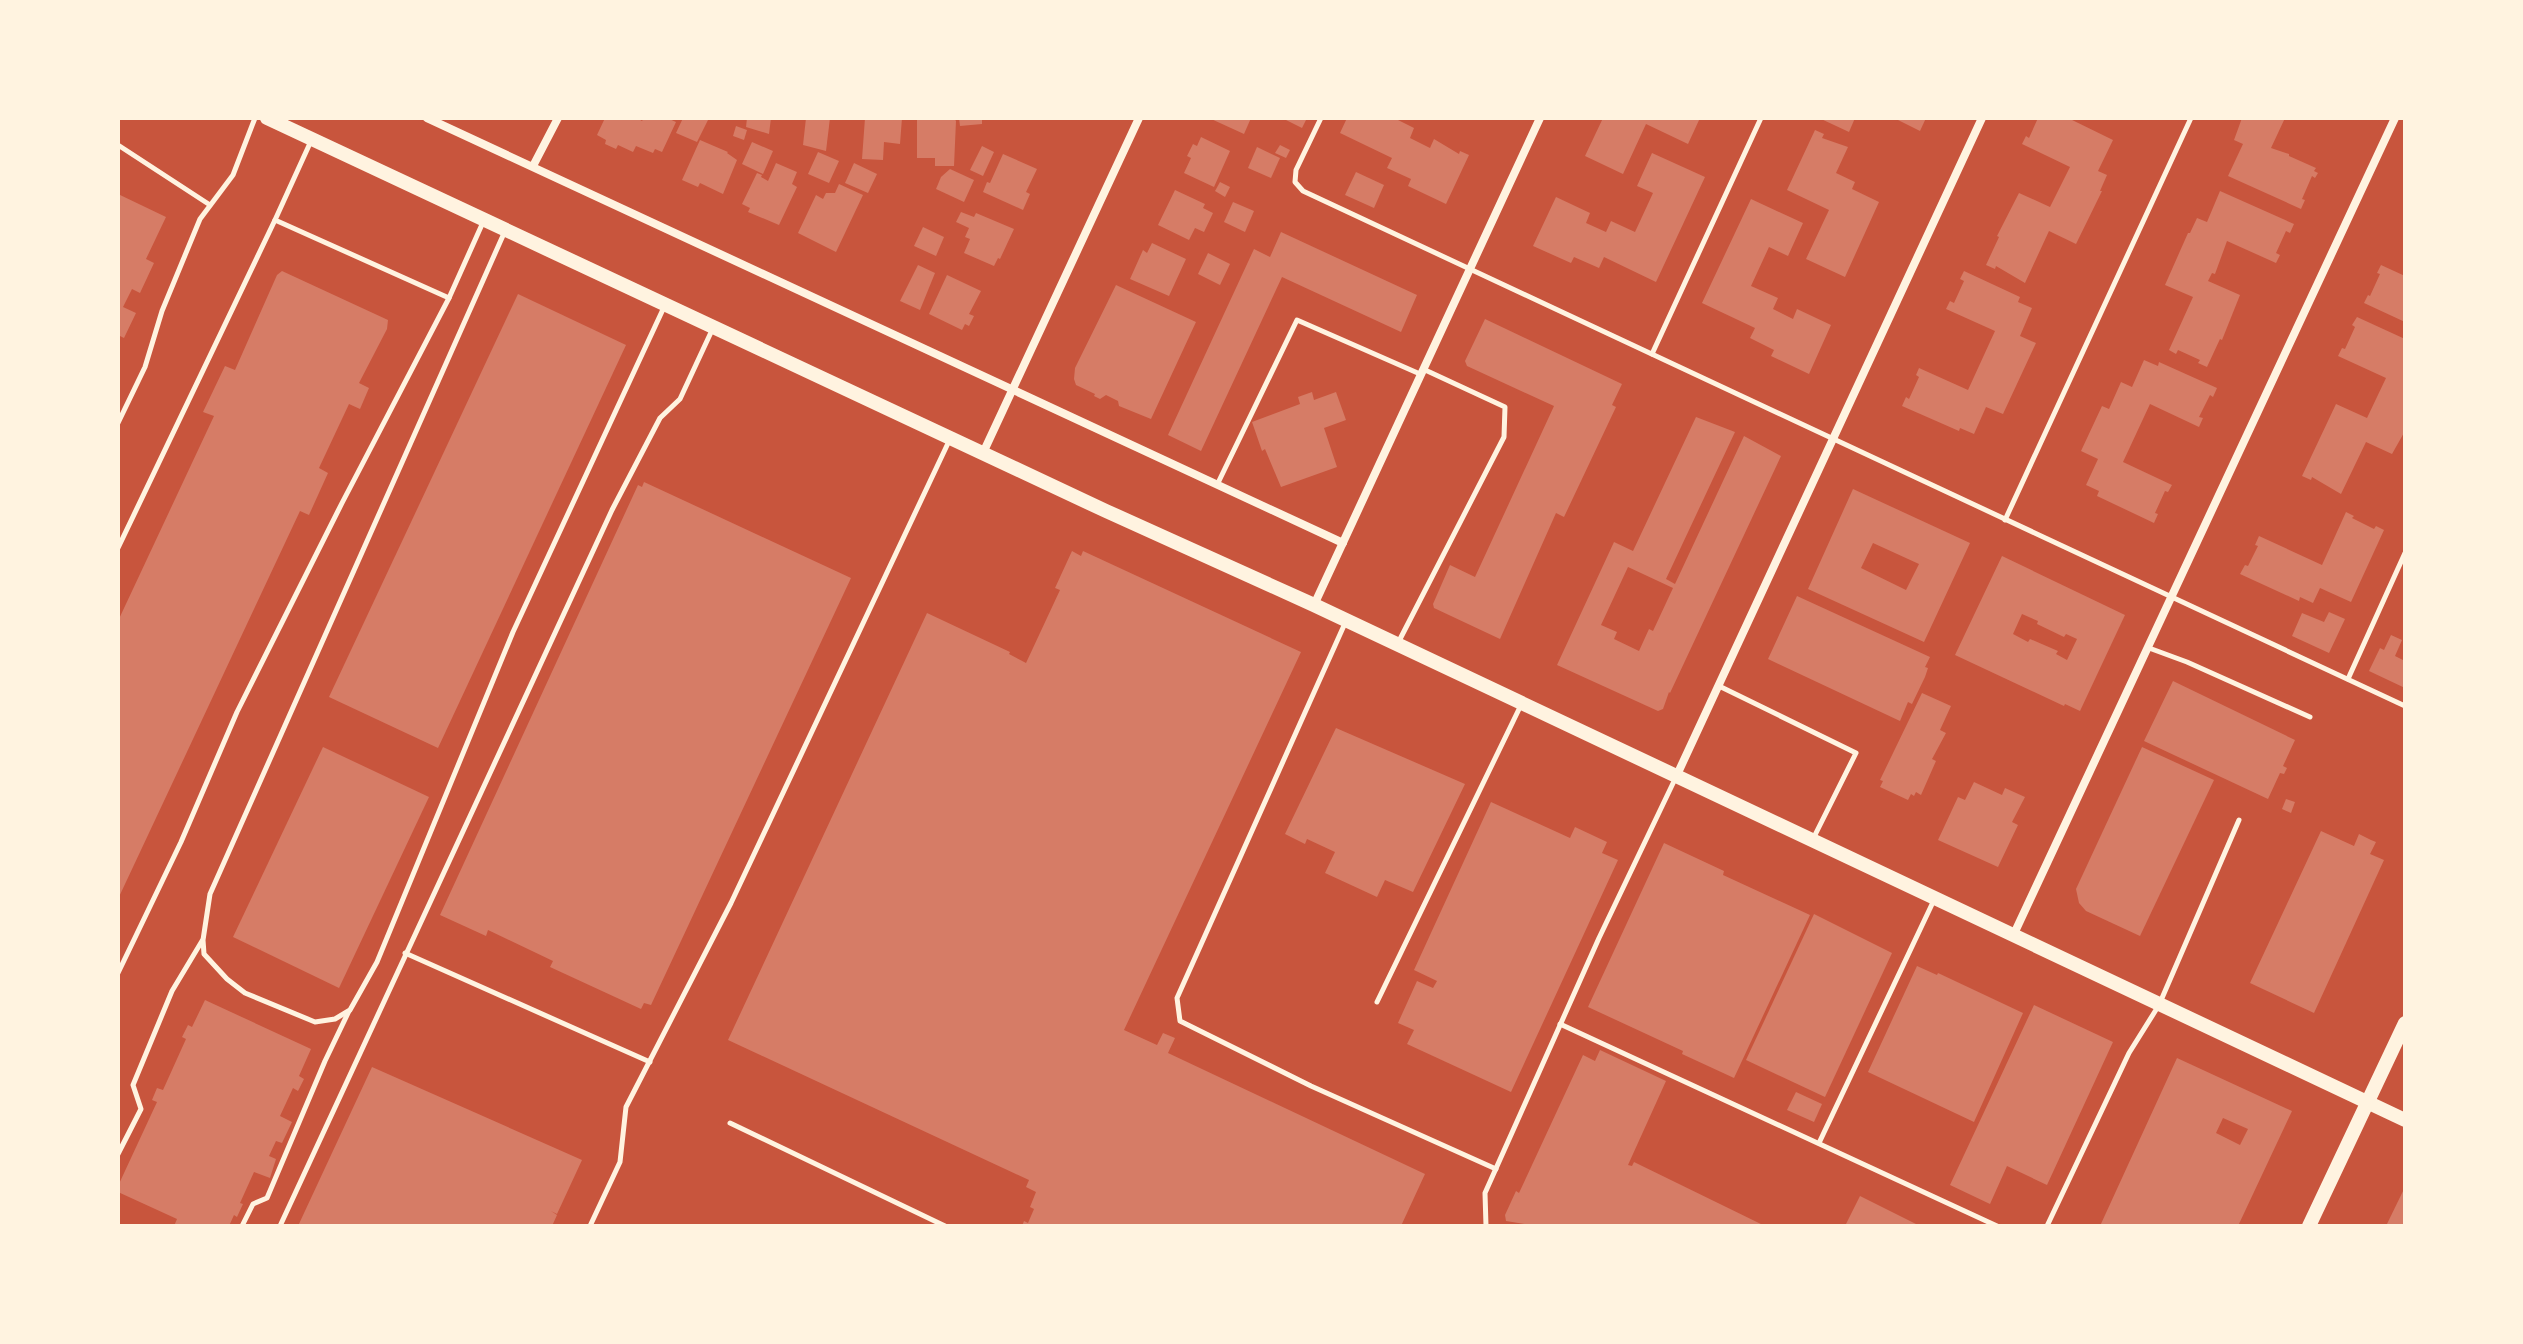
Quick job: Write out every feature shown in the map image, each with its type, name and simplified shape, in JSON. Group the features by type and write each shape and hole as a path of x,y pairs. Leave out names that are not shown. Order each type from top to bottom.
{"main road":[{"path":"267,118 1314,605 2405,1120"},
{"path":"2309,1226 2405,1023"}],"street":[{"path":"427,118 1343,543"},
{"path":"533,166 558,118"},
{"path":"983,453 1139,118"},
{"path":"1314,605 1540,118"},
{"path":"1676,777 1982,118"},
{"path":"2013,936 2395,118"}],"lane":[{"path":"118,423 145,367 162,311 200,219 233,175 255,118"},
{"path":"1321,118 1296,170 1295,182 1303,191 2405,706"},
{"path":"1652,354 1761,118"},
{"path":"2005,520 2191,118"},
{"path":"118,548 312,139"},
{"path":"118,145 210,205"},
{"path":"118,973 181,842 237,712 449,298 484,219"},
{"path":"275,220 449,298"},
{"path":"350,1010 335,1019 315,1022 245,993 227,979 204,954 210,894 506,230"},
{"path":"242,1226 253,1204 267,1198 325,1061 377,962 513,632 665,304"},
{"path":"1217,485 1297,320 1505,407 1504,437 1397,645"},
{"path":"280,1226 612,510 660,418 680,399 713,327"},
{"path":"590,1226 620,1162 626,1107 731,903 951,438"},
{"path":"2348,679 2405,553"},
{"path":"1346,620 1177,998 1180,1021 1311,1086 1496,1169"},
{"path":"2148,647 2310,717"},
{"path":"1718,686 1856,753 1811,841"},
{"path":"1377,1002 1522,704"},
{"path":"1486,1226 1485,1193 1676,777"},
{"path":"2047,1226 2129,1053 2159,1005 2239,820"},
{"path":"1819,1143 1934,899"},
{"path":"118,1154 141,1109 133,1085 172,991 203,940"},
{"path":"405,953 650,1062"},
{"path":"1560,1024 1997,1226"},
{"path":"730,1123 945,1226"}],"building":[{"path":"605,118 637,118 642,121 644,118 667,118 676,122 662,152 655,149 653,153 636,146 633,152 618,145 616,149 605,144 606,140 597,135"},
{"path":"683,118 708,120 697,142 676,133"},
{"path":"747,118 771,118 769,134 746,127"},
{"path":"806,118 830,118 826,151 803,145"},
{"path":"865,118 902,118 900,144 884,142 883,160 862,159"},
{"path":"917,118 954,118 954,166 935,166 935,158 917,158"},
{"path":"959,118 982,118 982,124 960,126"},
{"path":"1209,118 1251,118 1244,134"},
{"path":"1282,118 1307,118 1302,128"},
{"path":"1347,118 1394,118 1414,128 1410,138 1430,148 1434,139 1459,154 1460,151 1469,155 1446,204 1408,186 1411,179 1387,168 1392,158 1340,133"},
{"path":"1603,118 1700,118 1688,144 1646,124 1623,174 1585,156"},
{"path":"1819,118 1855,118 1849,132"},
{"path":"1894,118 1926,118 1920,131"},
{"path":"2038,118 2068,118 2113,140 2098,171 2107,175 2102,191 2076,244 2049,231 2025,283 1996,266 1995,269 1986,265 2019,193 2050,207 2070,167 2022,144 2026,136 2029,138"},
{"path":"2242,118 2285,118 2271,148 2316,168 2314,171 2318,173 2315,178 2312,176 2301,209 2228,176 2243,144 2234,140"},
{"path":"736,126 747,130 744,140 733,136"},
{"path":"1815,130 1824,134 1822,138 1848,147 1836,173 1855,182 1852,189 1879,202 1845,277 1806,259 1829,210 1787,190"},
{"path":"1201,137 1230,151 1214,187 1184,173 1191,158 1187,156"},
{"path":"700,140 728,152 737,160 723,194 700,183 698,187 682,180"},
{"path":"752,142 773,151 763,174 742,164"},
{"path":"1280,145 1290,150 1286,158 1275,153"},
{"path":"982,146 994,152 983,176 970,170"},
{"path":"1257,147 1280,158 1271,178 1248,168"},
{"path":"818,152 839,161 829,183 808,174"},
{"path":"1652,153 1705,177 1656,282 1604,257 1599,268 1574,257 1571,263 1533,246 1556,197 1590,213 1586,223 1606,232 1611,221 1635,232 1653,193 1637,186"},
{"path":"1003,154 1037,169 1026,192 1030,194 1023,210 983,192"},
{"path":"776,163 797,172 792,184 797,187 779,225 748,212 750,208 742,204 757,173 768,181"},
{"path":"854,163 877,174 868,193 845,183"},
{"path":"950,169 974,180 964,202 936,189 941,177"},
{"path":"1356,172 1384,185 1374,208 1345,195"},
{"path":"1220,182 1230,187 1225,197 1215,191"},
{"path":"839,184 863,195 836,252 798,233 816,195 823,199 826,193 835,193"},
{"path":"1175,190 1205,204 1203,208 1213,213 1204,232 1195,228 1189,240 1158,225"},
{"path":"2220,191 2294,224 2290,233 2286,231 2276,253 2280,255 2276,263 2227,241 2215,274 2212,273 2208,281 2240,295 2207,367 2198,363 2200,360 2178,350 2176,354 2169,350 2193,297 2165,285 2188,233 2197,218 2207,222"},
{"path":"118,194 166,217 146,259 154,263 140,293 132,289 123,307 136,313 124,338 118,335"},
{"path":"1751,199 1803,223 1788,256 1769,247 1751,286 1778,298 1773,309 1793,319 1797,309 1831,325 1809,374 1771,356 1774,350 1750,338 1755,328 1702,303"},
{"path":"1233,202 1254,211 1245,232 1224,222"},
{"path":"961,212 974,217 976,213 1014,229 994,266 964,253 970,239 965,237 969,228 956,222"},
{"path":"923,227 944,237 936,256 914,246"},
{"path":"1281,232 1417,295 1401,332 1282,277 1201,451 1168,435 1254,249 1270,257"},
{"path":"1152,243 1186,259 1169,296 1130,279 1143,250 1147,253"},
{"path":"1208,253 1230,264 1220,285 1198,274"},
{"path":"918,265 935,273 920,310 900,301"},
{"path":"2381,265 2405,276 2405,322 2364,303 2380,274 2377,273"},
{"path":"282,271 388,320 387,329 359,383 369,388 360,409 349,404 319,468 328,473 309,515 300,511 118,899 118,621 214,416 203,412 225,366 235,370 277,275"},
{"path":"1964,271 2020,297 2018,302 2032,308 2020,336 2036,343 2003,414 1986,407 1974,434 1960,428 1959,431 1902,406 1906,397 1909,399 1919,377 1916,375 1919,368 1968,390 1995,331 1946,309 1950,301 1954,303 1964,281 1960,279"},
{"path":"947,275 981,291 969,314 974,316 969,326 965,324 962,330 929,314"},
{"path":"1116,285 1196,322 1151,419 1119,406 1118,401 1106,395 1100,399 1094,396 1076,385 1074,379 1075,368"},
{"path":"518,294 626,345 438,748 329,697"},
{"path":"2357,317 2405,339 2405,431 2392,454 2366,442 2341,494 2312,477 2311,480 2302,476 2336,404 2367,418 2386,378 2338,356 2342,348 2345,349"},
{"path":"1485,319 1622,384 1612,405 1616,407 1564,517 1556,513 1500,639 1434,608 1433,604 1450,565 1475,577 1554,406 1467,366 1465,361"},
{"path":"2144,360 2158,366 2159,362 2217,388 2199,417 2203,418 2199,427 2150,404 2123,462 2172,485 2168,492 2165,491 2154,523 2097,496 2099,491 2086,485 2098,459 2081,451 2102,406 2109,409 2121,382 2132,387"},
{"path":"1312,392 1314,400 1336,392 1346,420 1324,428 1337,467 1281,487 1265,449 1262,451 1252,422 1300,404 1298,397"},
{"path":"1696,417 1735,432 1666,579 1675,584 1744,436 1781,456 1663,709 1658,711 1557,665 1614,542 1633,551","holes":["1628,567 1673,588 1653,631 1649,629 1639,651 1614,639 1617,632 1601,625"]},
{"path":"644,482 851,578 651,1005 644,1003 641,1009 550,967 553,961 488,930 486,936 440,915 638,485 642,487"},
{"path":"1853,489 1970,543 1924,642 1808,589","holes":["1873,543 1919,564 1906,590 1861,568"]},
{"path":"2346,512 2374,529 2376,526 2384,530 2351,602 2320,588 2313,603 2300,597 2299,601 2240,574 2245,565 2248,566 2258,546 2255,545 2259,536 2322,565"},
{"path":"1072,551 1081,556 1083,551 1301,652 1124,1030 1157,1045 1163,1033 1175,1038 1168,1053 1425,1174 1401,1226 1022,1226 1024,1221 1028,1223 1034,1209 1030,1207 1036,1192 1026,1187 1029,1180 728,1040 927,613 1010,652 1026,663 1060,590 1055,588"},
{"path":"2002,556 2125,615 2080,711 1955,655","holes":["2022,614 2038,621 2037,624 2064,637 2066,634 2077,639 2067,660 2056,654 2058,651 2013,634"]},
{"path":"1797,596 1930,657 1925,667 1928,668 1925,677 1912,704 1908,702 1900,721 1768,659"},
{"path":"2329,612 2345,619 2329,653 2292,636 2302,613 2324,622"},
{"path":"2391,635 2402,640 2395,656 2405,661 2405,688 2369,671 2380,648 2384,650"},
{"path":"2173,681 2295,740 2283,766 2287,768 2284,774 2280,773 2268,799 2144,741"},
{"path":"1922,693 1951,706 1940,730 1946,733 1932,759 1936,761 1921,795 1916,792 1908,800 1880,787 1883,781 1880,780"},
{"path":"1336,728 1465,784 1413,892 1385,880 1377,897 1325,873 1335,852 1307,839 1305,844 1285,834"},
{"path":"323,747 429,797 339,988 233,937"},
{"path":"2142,747 2214,780 2140,936 2086,911 2079,903 2076,889"},
{"path":"1974,782 2002,795 2005,788 2025,797 2012,822 2018,825 1998,867 1938,840 1958,797 1965,800"},
{"path":"2286,799 2295,802 2291,813 2282,809"},
{"path":"1491,802 1570,838 1575,827 1607,842 1602,853 1618,860 1511,1092 1407,1044 1414,1030 1398,1023 1417,981 1433,988 1437,981 1414,970"},
{"path":"2321,831 2354,846 2359,834 2376,842 2370,854 2384,860 2314,1013 2250,983"},
{"path":"1664,843 1724,871 1723,875 1810,915 1734,1078 1588,1007"},
{"path":"1814,914 1892,953 1825,1097 1746,1060"},
{"path":"1917,966 2023,1013 1974,1122 1868,1072"},
{"path":"205,1000 311,1049 299,1076 304,1079 298,1091 293,1088 280,1116 292,1122 282,1143 276,1141 269,1156 276,1159 270,1178 254,1172 237,1217 234,1215 229,1226 174,1226 177,1219 118,1192 118,1186 157,1102 152,1100 157,1088 163,1090 186,1039 182,1037 188,1025 192,1027"},
{"path":"2034,1005 2113,1042 2047,1185 2007,1166 1990,1204 1950,1185"},
{"path":"1600,1050 1666,1081 1628,1165 1632,1166 1634,1162 1765,1226 1538,1226 1506,1221 1505,1215 1516,1191 1519,1193 1583,1055 1595,1061"},
{"path":"2177,1058 2292,1111 2238,1226 2100,1226","holes":["2223,1118 2248,1129 2240,1145 2216,1133"]},
{"path":"372,1067 582,1160 557,1214 551,1211 557,1215 552,1226 298,1226"},
{"path":"1796,1092 1822,1104 1814,1122 1787,1110"},
{"path":"2405,1187 2405,1226 2386,1226"},
{"path":"1860,1196 1920,1226 1845,1226"}]}
